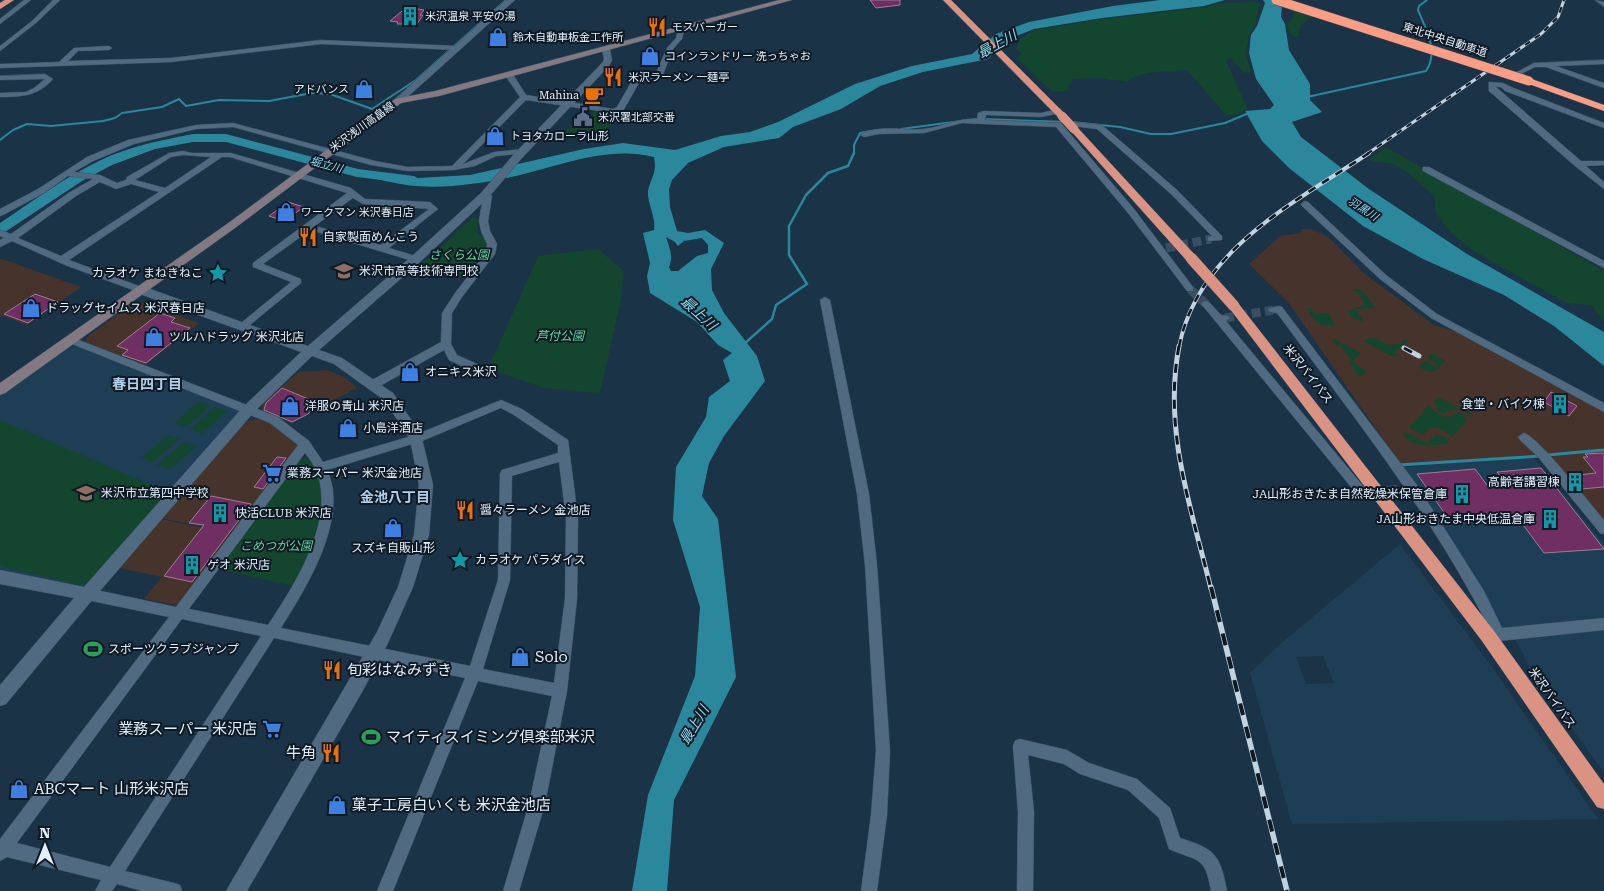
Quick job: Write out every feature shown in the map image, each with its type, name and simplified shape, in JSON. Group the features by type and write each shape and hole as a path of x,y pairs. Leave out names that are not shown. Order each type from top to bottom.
{"highway":[{"path":"0,7 10,0"},
{"name":"東北中央自動車道","path":"1276,0 1530,80"},
{"name":"東北中央自動車道","path":"1283,0 1450,52 1604,106"},
{"name":"米沢バイパス","path":"948,1 1234,306 1494,635 1604,800"}],"main road":[{"name":"米沢浅川高畠線","path":"0,390 298,176 398,101 436,94 788,0"}],"street":[{"path":"0,22 28,0"},
{"path":"0,49 34,22 57,0"},
{"path":"398,101 511,0"},
{"path":"1598,0 1604,5"},
{"path":"509,74 524,97 613,111 620,109 637,79 658,75 670,48 679,39 681,30"},
{"path":"0,66 171,60 322,42 456,48"},
{"path":"62,63 76,49 109,48"},
{"path":"0,698 87,594 249,409 310,351 416,259 485,195 521,153 606,64 608,60 606,49"},
{"path":"1517,74 1530,66 1604,62"},
{"path":"1546,64 1604,86"},
{"path":"0,78 45,76 49,79 36,92 0,95"},
{"path":"1604,126 1508,89 1503,84 1492,84 1492,89 1604,186"},
{"path":"454,168 524,97"},
{"path":"980,119 984,113 1041,115 1099,127 1130,152 1219,238 1211,239"},
{"path":"864,135 878,132 924,131 958,122 980,119 1057,117"},
{"path":"1057,117 1131,211 1164,249 1190,289"},
{"path":"0,214 41,191 90,159 132,142 178,130 212,126 233,125 327,153 393,167 426,170 454,168 472,164 494,154 521,153"},
{"path":"131,181 130,179 169,156 184,153 231,155 348,190 363,201 430,204 434,208 382,249"},
{"path":"62,260 220,155"},
{"path":"1578,164 1604,163"},
{"path":"1426,169 1604,265"},
{"path":"70,173 98,178 116,186 131,181 166,191"},
{"path":"0,244 12,238 98,178"},
{"path":"241,327 298,281 256,265 352,194"},
{"path":"484,372 453,357 446,344 446,313 490,254 492,244 484,232 482,219 488,196 485,195"},
{"path":"1305,204 1383,277 1434,316 1604,408"},
{"path":"307,226 416,259"},
{"path":"0,233 62,260 347,365 376,384 396,404 418,438 426,478 426,496 418,552 409,580 376,653 236,891"},
{"path":"825,300 863,494 871,565 883,750 879,815 869,891"},
{"path":"1206,304 1222,319 1364,495"},
{"path":"1273,310 1279,309 1413,488 1479,594 1494,635 1604,624"},
{"path":"71,340 249,409 289,429 305,444 322,468 327,489 328,508 324,527 312,564 299,589 103,891"},
{"path":"376,384 446,344"},
{"path":"322,468 418,438 502,404 518,412 564,443 572,518 571,599 560,691 537,804 511,891"},
{"path":"1524,437 1544,456 1604,529"},
{"path":"174,891 1,849 305,444"},
{"path":"385,891 474,674 504,580 506,473 564,456"},
{"path":"0,577 560,691"},
{"path":"1025,891 1026,812 1020,746 1067,757 1085,769 1132,784 1165,813 1174,844 1202,853 1215,865 1219,891"}],"shaded area":[{"path":"1301,229 1312,229 1328,237 1365,274 1434,325 1457,332 1604,410 1604,523 1545,454 1401,465 1288,302 1249,264 1280,236 1301,233"},
{"path":"0,259 81,287 27,325 3,316 0,317"},
{"name":"ツルハドラッグ 米沢北店","path":"140,302 199,323 145,365 85,342 88,336 132,304"},
{"name":"米沢市立第四中学校","path":"76,346 239,409 239,415 94,582 82,588 0,571 0,394 65,348"},
{"path":"327,370 344,377 357,388 291,423 262,411 263,403 299,372"},
{"path":"260,418 272,423 302,447 236,533 161,518 245,422"},
{"path":"1533,457 1604,544 1604,621 1504,630 1403,467"},
{"name":"ゲオ 米沢店","path":"160,519 235,534 182,606 144,599 162,577 119,568"},
{"path":"1400,544 1492,667 1598,819 1292,824 1250,673 1279,645","holes":["1323,656 1334,683 1306,684 1296,657"]},
{"path":"1604,630 1604,773 1532,673 1515,638"}],"green space":[{"path":"1256,2 1260,4 1255,26 1249,35 1246,53 1251,72 1244,73 1231,58 1226,61 1248,109 1243,110 1243,113 1227,116 1187,70 1147,73 1139,75 1128,82 1100,78 1073,79 1067,91 1051,91 1017,58 1022,54 1016,49 1019,40 1035,30 1103,19 1205,7 1221,3"},
{"path":"1292,8 1316,15 1303,23 1299,36 1294,37 1289,33 1287,23 1293,18"},
{"path":"595,110 618,114 604,133 558,140 572,125 582,127"},
{"path":"1386,147 1604,271 1604,322 1591,305 1566,303 1472,250 1449,231 1435,212 1435,197 1420,183 1393,164 1369,159"},
{"name":"さくら公園","path":"473,217 479,219 477,232 484,238 487,244 480,260 464,278 422,264"},
{"name":"芦付公園","path":"598,249 624,271 621,300 600,393 544,388 488,369 538,256"},
{"path":"1358,289 1364,292 1376,308 1355,309 1364,322 1352,317 1347,311 1361,306 1364,302 1360,295 1352,290"},
{"path":"1307,308 1311,308 1315,314 1329,313 1335,325 1320,324"},
{"path":"1371,337 1389,345 1401,344 1404,339 1408,341 1395,353 1398,355 1393,357 1364,341"},
{"path":"1334,339 1359,352 1360,354 1354,359 1355,363 1367,372 1359,377 1349,362 1352,362 1341,346 1337,346"},
{"path":"1432,353 1445,361 1438,369 1431,372 1419,367 1424,361 1436,367 1438,364 1427,358"},
{"path":"1438,397 1472,414 1470,417 1458,409 1452,409 1445,413 1439,412 1434,402"},
{"path":"199,401 211,406 186,427 174,423"},
{"path":"1429,405 1443,416 1449,417 1462,413 1467,421 1453,436 1438,428 1430,428 1423,435 1409,428"},
{"path":"215,407 227,411 202,434 190,429"},
{"path":"0,420 168,492 93,579 80,585 0,566"},
{"path":"1405,432 1427,443 1436,435 1449,439 1447,444 1423,445 1407,439 1403,434"},
{"path":"168,435 179,439 153,462 141,458"},
{"path":"184,442 196,446 170,470 157,465"},
{"name":"こめつが公園","path":"309,457 317,473 321,490 321,506 315,539 294,586 217,569 296,460"}],"water":[{"name":"最上川","path":"1160,0 1225,0 1204,6 1102,18 1034,29 1009,39 988,59 923,72 880,86 841,109 793,127 779,138 724,147 688,163 672,180 669,189 670,207 677,231 688,233 705,230 724,243 711,269 712,290 724,313 757,356 765,381 724,436 709,463 702,496 718,519 736,677 674,800 667,891 632,891 648,795 695,676 700,607 673,520 676,467 706,417 709,397 730,381 723,360 732,353 718,345 697,322 650,293 647,276 650,263 643,233 654,230 654,220 648,191 654,172 654,157 636,154 600,155 511,177 451,186 427,187 398,184 367,177 418,178 470,175 584,149 623,143 675,150 721,136 750,132 778,122 855,84 912,66 972,54 996,34 1029,22 1113,6","holes":["666,237 678,246 684,241 702,238 708,245 708,253 697,256 678,271 671,271 669,267 671,252"]},
{"name":"羽黒川","path":"1263,0 1280,0 1282,6 1281,17 1285,24 1289,50 1310,84 1310,100 1322,112 1292,122 1301,137 1369,189 1467,254 1604,332 1604,366 1554,326 1504,295 1423,259 1363,226 1289,168 1262,141 1245,111 1270,109 1274,105 1256,79 1249,53 1251,35 1257,26 1265,3"}],"building":[{"path":"870,0 900,0 900,5 876,8"},
{"name":"米沢温泉 平安の湯","path":"407,7 424,10 417,24 397,24 398,22 390,21"},
{"name":"ワークマン 米沢春日店","path":"288,202 304,207 284,221 269,216"},
{"name":"ドラッグセイムス 米沢春日店","path":"35,294 58,302 28,323 4,314"},
{"name":"ツルハドラッグ 米沢北店","path":"160,313 175,318 171,322 190,328 146,363 122,355 128,350 117,346"},
{"name":"洋服の青山 米沢店","path":"282,388 318,403 308,414 292,422 264,410 266,403"},
{"name":"食堂・バイク棟","path":"1551,392 1577,406 1569,416 1544,402"},
{"path":"1604,453 1604,487 1581,489 1570,476 1596,473 1583,457 1588,457 1585,454"},
{"name":"業務スーパー 米沢金池店","path":"277,457 286,458 263,489 254,487"},
{"path":"1541,468 1604,549 1544,553 1518,518 1461,523 1457,518 1448,518 1417,474 1475,469 1487,485 1506,484 1497,472"},
{"path":"211,496 251,504 192,582 164,576 204,525 189,523"}],"waterway":[{"path":"0,140 13,130 27,124 51,126 103,121 115,118 122,113 162,107 179,99 186,106 219,100 269,101 312,93 330,94 372,109 416,80 506,0"},
{"path":"1307,97 1426,71 1430,64 1431,48 1418,10 1419,6 1427,0"},
{"path":"1072,122 1120,127 1151,134 1171,134 1225,123 1249,113"},
{"path":"901,129 976,119"},
{"path":"982,119 1066,122"},
{"path":"854,153 854,145 860,133 870,131"},
{"name":"堀立川","path":"0,229 77,178 107,162 152,146 193,138 226,138 357,173 414,180"},
{"path":"744,344 772,319 776,305 807,284 789,255 789,226 806,195 828,173 848,166 854,153"},
{"path":"1547,455 1604,450"},
{"path":"1399,465 1541,456"}],"tunnel":[{"path":"1166,248 1211,239"},
{"path":"1190,289 1206,304"},
{"path":"1225,318 1273,310"},
{"path":"1370,494 1413,488"}],"railway":[{"path":"1367,154 1541,34 1558,17 1564,0"},
{"path":"1179,347 1190,313 1206,283 1228,256 1253,232 1281,211 1369,153"},
{"path":"1179,346 1174,408 1177,439 1188,498 1211,589"},
{"path":"1404,348 1419,356"},
{"path":"1211,587 1287,891"}],"place":[{"name":"米沢温泉 平安の湯","path":"410,16"},
{"name":"モスバーガー","path":"657,27"},
{"name":"鈴木自動車板金工作所","path":"498,37"},
{"name":"コインランドリー 洗っちゃお","path":"650,56"},
{"name":"米沢ラーメン 一麺亭","path":"613,77"},
{"name":"アドバンス","path":"364,89"},
{"name":"Mahina","path":"594,95"},
{"name":"米沢署北部交番","path":"583,117"},
{"name":"トヨタカローラ山形","path":"495,136"},
{"name":"ワークマン 米沢春日店","path":"286,212"},
{"name":"自家製面めんこう","path":"308,237"},
{"name":"米沢市高等技術専門校","path":"344,271"},
{"name":"カラオケ まねきねこ","path":"218,273"},
{"name":"ドラッグセイムス 米沢春日店","path":"31,308"},
{"name":"ツルハドラッグ 米沢北店","path":"154,337"},
{"name":"オニキス米沢","path":"410,372"},
{"name":"食堂・バイク棟","path":"1560,404"},
{"name":"洋服の青山 米沢店","path":"290,406"},
{"name":"小島洋酒店","path":"348,428"},
{"name":"業務スーパー 米沢金池店","path":"272,473"},
{"name":"高齢者講習棟","path":"1575,482"},
{"name":"米沢市立第四中学校","path":"86,493"},
{"name":"JA山形おきたま自然乾燥米保管倉庫","path":"1462,494"},
{"name":"醤々ラーメン 金池店","path":"465,510"},
{"name":"快活CLUB 米沢店","path":"220,513"},
{"name":"JA山形おきたま中央低温倉庫","path":"1550,519"},
{"name":"スズキ自販山形","path":"393,528"},
{"name":"カラオケ パラダイス","path":"460,560"},
{"name":"ゲオ 米沢店","path":"192,565"},
{"name":"スポーツクラブジャンプ","path":"93,649"},
{"name":"Solo","path":"520,657"},
{"name":"旬彩はなみずき","path":"332,670"},
{"name":"業務スーパー 米沢店","path":"272,729"},
{"name":"マイティスイミング倶楽部米沢","path":"371,737"},
{"name":"牛角","path":"331,753"},
{"name":"ABCマート 山形米沢店","path":"19,789"},
{"name":"菓子工房白いくも 米沢金池店","path":"337,805"}],"district":[{"name":"春日四丁目","path":"147,384"},
{"name":"金池八丁目","path":"395,497"}]}
